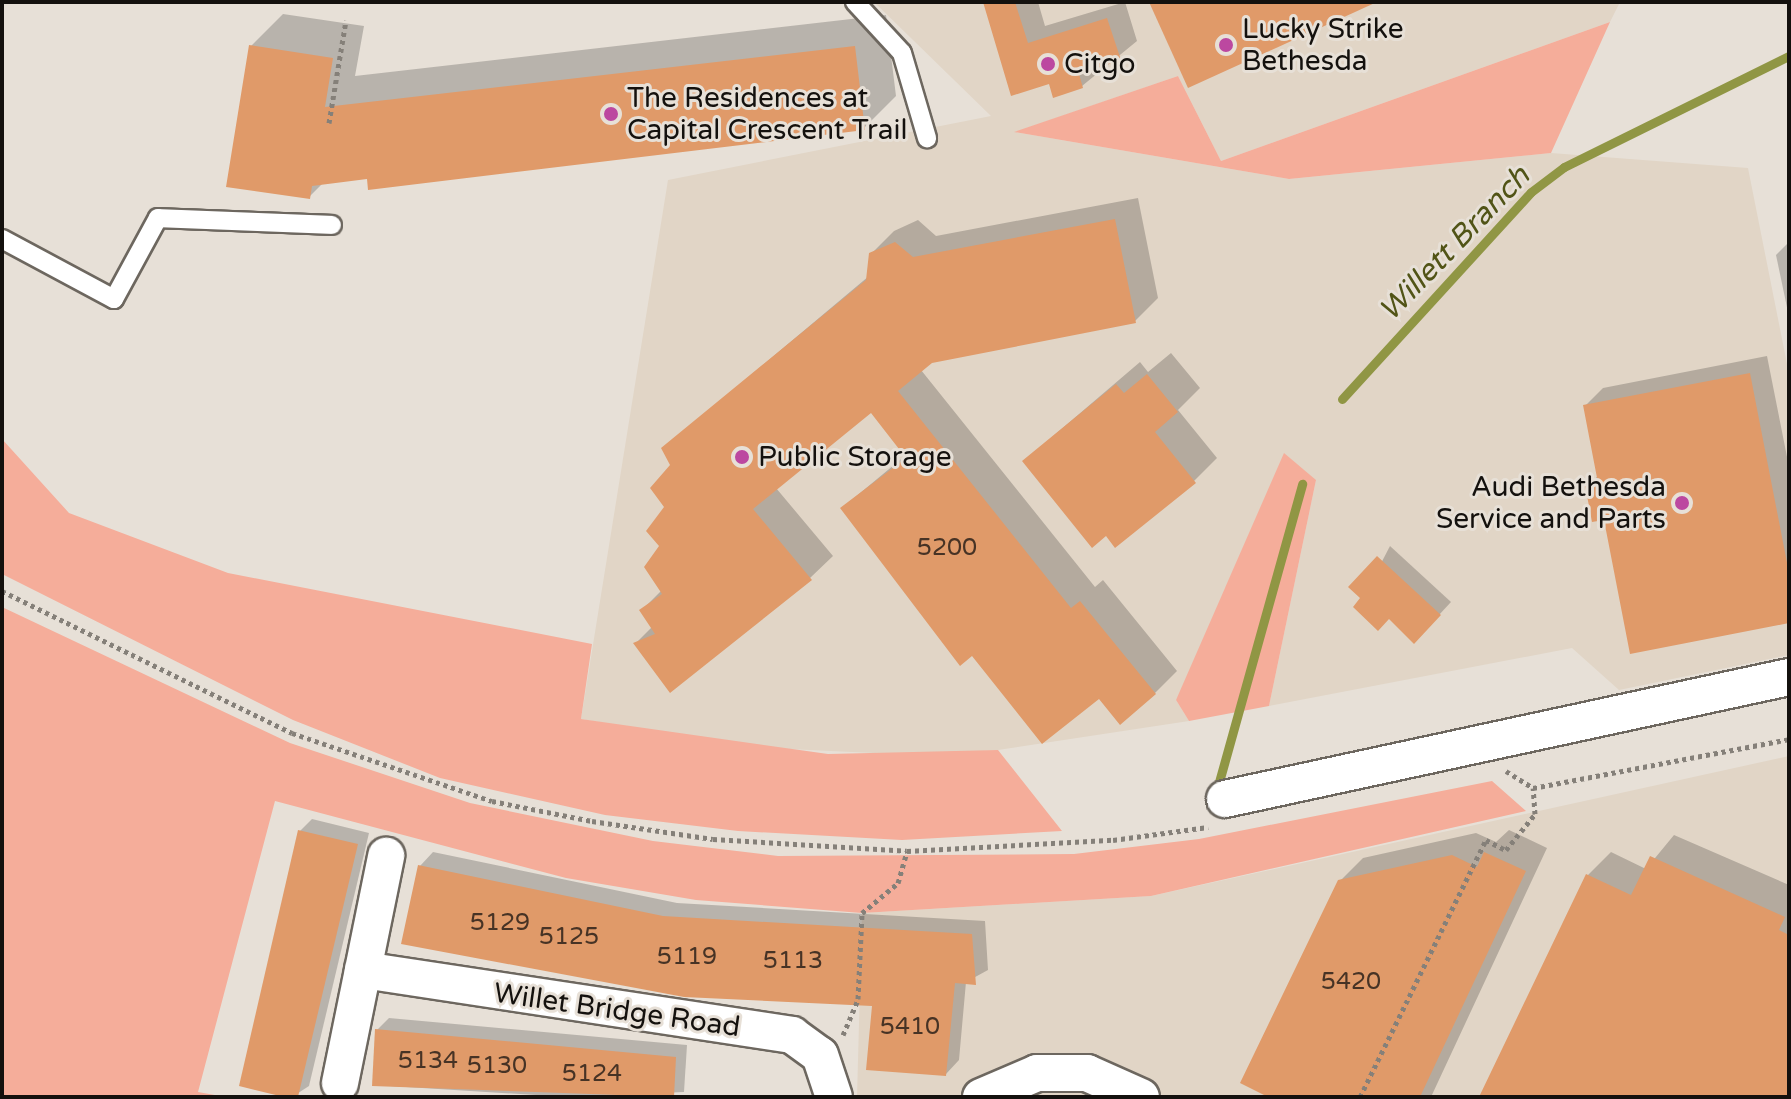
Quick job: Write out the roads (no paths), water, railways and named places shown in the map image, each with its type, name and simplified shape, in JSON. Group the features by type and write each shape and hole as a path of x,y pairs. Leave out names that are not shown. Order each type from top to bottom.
{"street":[{"path":"1222,812 1789,677"},
{"path":"340,1083 386,856"},
{"name":"Willet Bridge Road","path":"363,970 792,1035 820,1055 834,1097"},
{"path":"981,1097 1037,1073 1087,1073 1141,1097"}],"lane":[{"path":"855,2 902,53 927,138"},
{"path":"2,239 114,299 158,218 332,225"}],"waterway":[{"name":"Willett Branch","path":"1342,399 1531,192 1564,167 1789,56"},
{"name":"Willett Branch","path":"1217,789 1302,484"}],"place":[{"name":"Lucky Strike Bethesda","path":"1226,45"},
{"name":"Citgo","path":"1048,64"},
{"name":"The Residences at Capital Crescent Trail","path":"611,114"},
{"name":"Public Storage","path":"742,457"},
{"name":"Audi Bethesda Service and Parts","path":"1682,503"}]}
